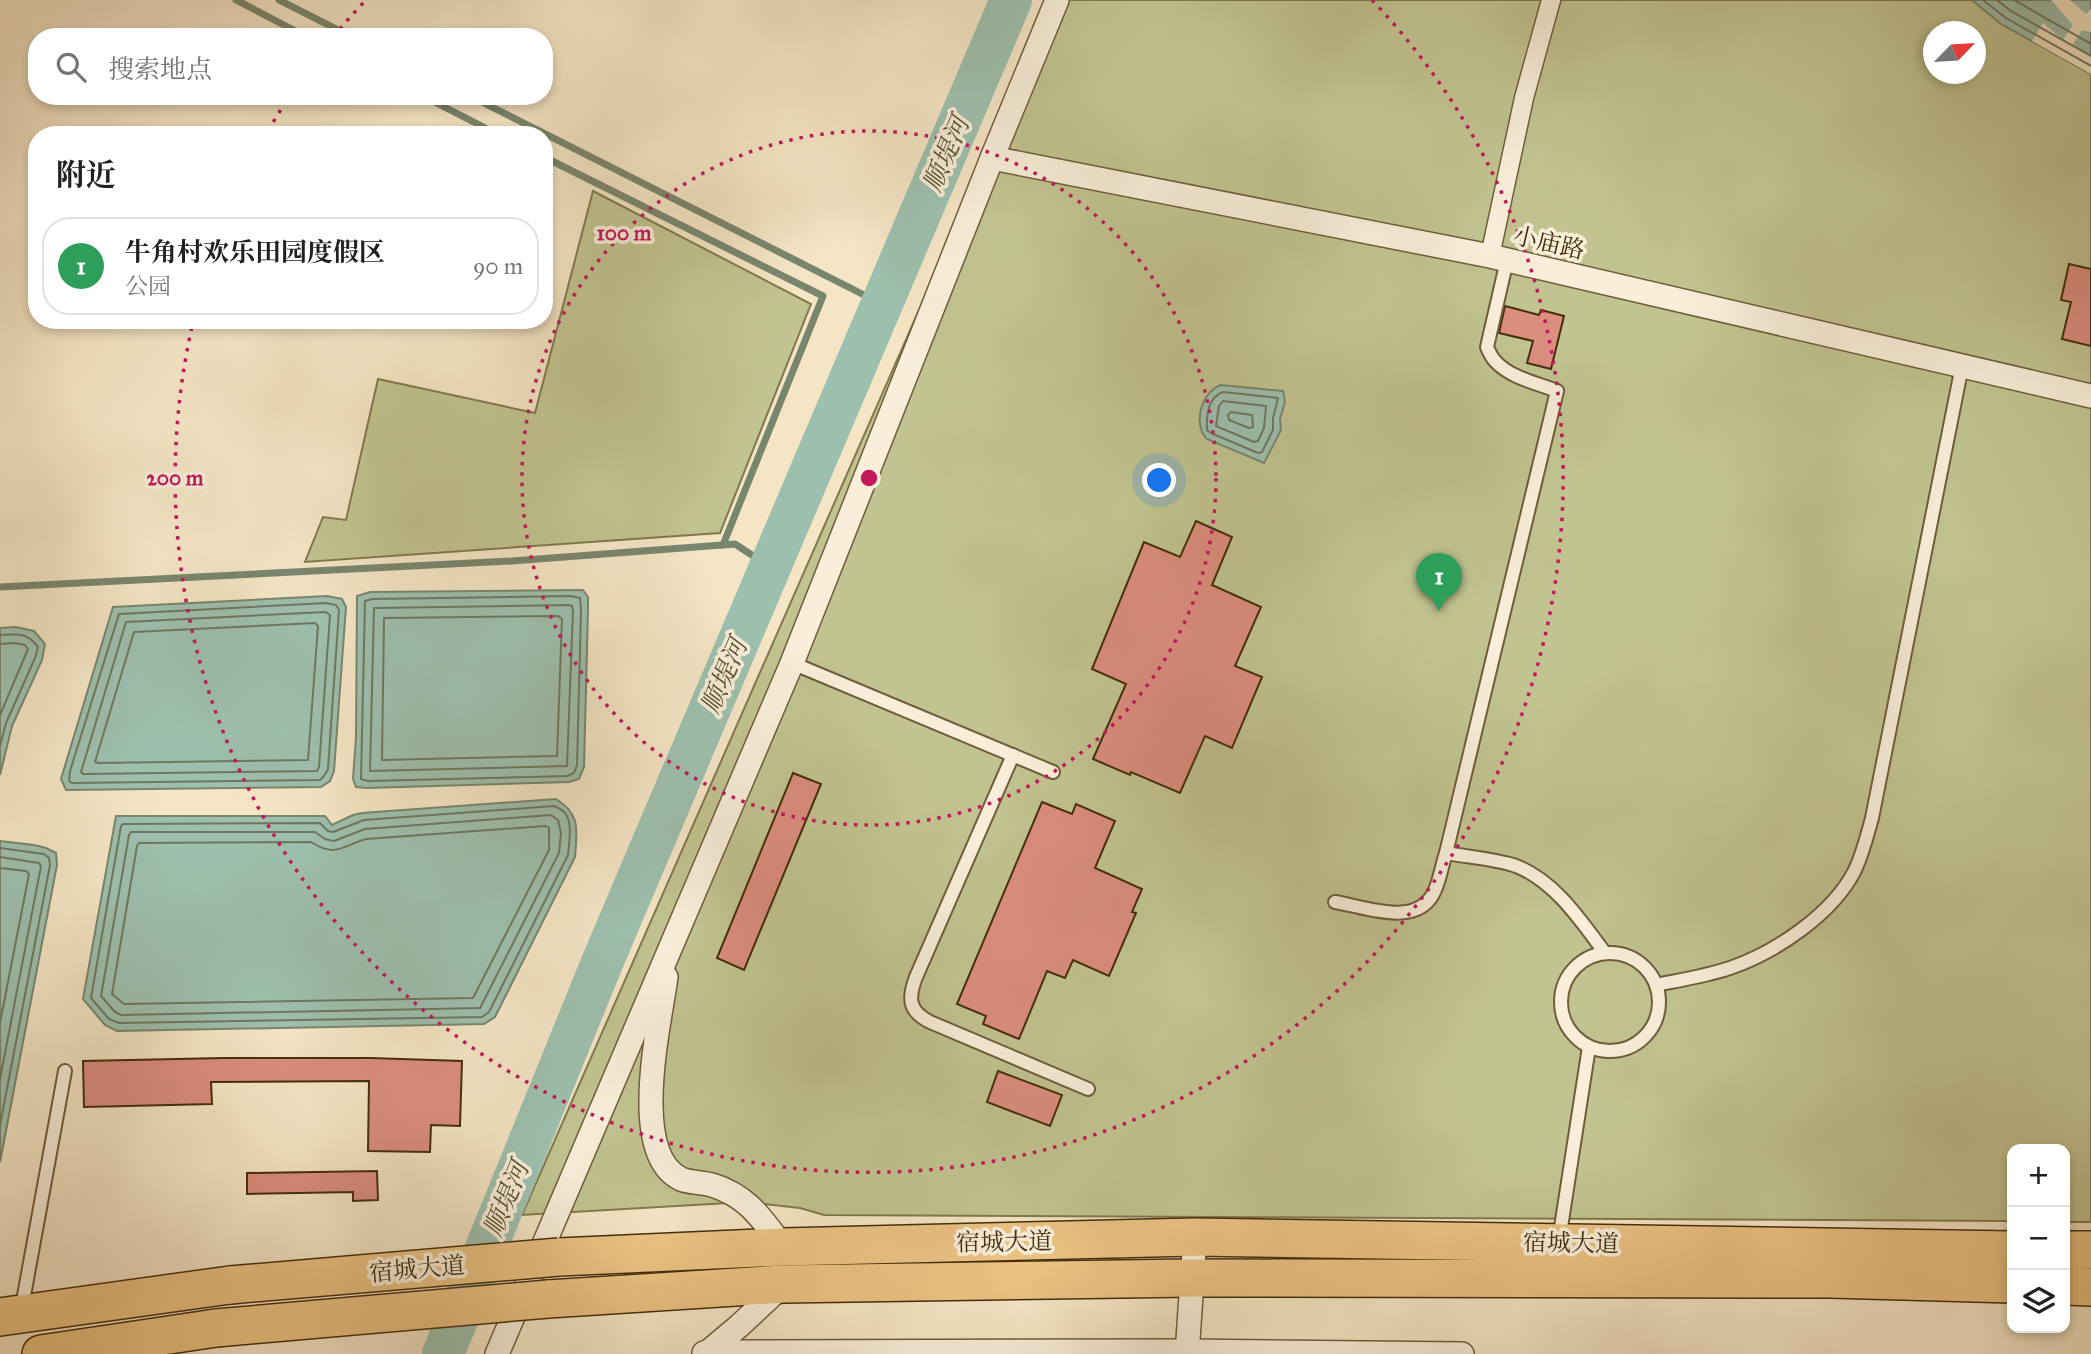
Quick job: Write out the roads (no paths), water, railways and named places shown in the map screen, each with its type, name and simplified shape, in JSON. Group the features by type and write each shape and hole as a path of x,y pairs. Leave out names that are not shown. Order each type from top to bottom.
{"main road":[{"name":"宿城大道","path":"10,1316 230,1285 559,1256 783,1247 1195,1237 2007,1250"},
{"path":"2070,1250 2091,1251"},
{"name":"宿城大道","path":"41,1354 216,1328 548,1299 784,1284 1192,1278 1830,1279 2007,1284"},
{"path":"2070,1286 2091,1287"}],"street":[{"path":"497,1354 792,663 992,158 1058,0"},
{"path":"1499,258 1524,98 1550,0"},
{"name":"小庙路","path":"992,158 1499,258 2091,396"},
{"path":"671,946 650,1094 656,1146 665,1167 682,1179 711,1184 732,1193 753,1208 783,1247"},
{"path":"1187,1352 1195,1237"},
{"path":"703,1353 739,1326 784,1284"},
{"path":"703,1353 1462,1354"}],"lane":[{"path":"1335,901 1400,914 1416,911 1429,902 1435,891 1446,853 1557,391 1511,373 1496,362 1487,348 1499,258"},
{"path":"1656,985 1730,968 1759,955 1820,914 1842,891 1854,872 1864,849 1871,818 1962,366"},
{"path":"792,663 1053,772"},
{"path":"1013,755 916,977 910,992 912,1005 918,1016 1088,1089"},
{"path":"1446,853 1515,866 1539,879 1560,897 1605,953"},
{"path":"1605,953 1621,954 1636,960 1648,971 1656,985 1659,1002 1656,1018 1649,1032 1637,1043 1622,1050 1605,1051 1589,1047 1576,1038 1566,1024 1561,1009 1561,993 1566,978 1576,965 1590,957 1605,953"},
{"path":"1559,1243 1589,1047"},
{"path":"10,1316 65,1071"}],"water":[{"path":"1972,0 2091,0 2091,74 2001,24"},
{"path":"1221,385 1283,391 1285,402 1280,419 1281,430 1264,463 1207,439 1203,433 1200,417 1204,401 1214,388"},
{"path":"583,590 588,597 588,610 584,767 579,779 569,782 356,787 353,779 357,596 370,592"},
{"path":"327,596 342,599 346,607 334,771 330,781 321,787 66,790 61,779 113,607"},
{"path":"16,627 34,631 45,644 42,660 12,726 0,775 0,628"},
{"path":"556,799 574,817 575,857 495,1017 484,1024 117,1031 105,1025 83,999 116,816 325,816 332,825 362,813"},
{"path":"0,841 46,848 56,853 57,865 0,1162"}],"waterway":[{"path":"236,0 290,28"},
{"path":"279,0 334,28"},
{"name":"顺堤河","path":"443,1354 604,958 1011,0"},
{"path":"441,105 481,126"},
{"path":"488,105 529,126"},
{"path":"553,138 882,304"},
{"path":"553,161 823,296 723,545"},
{"path":"0,587 512,561 735,544 770,567"}],"place":[{"name":"牛角村欢乐田园度假区","path":"1439,611"}]}
